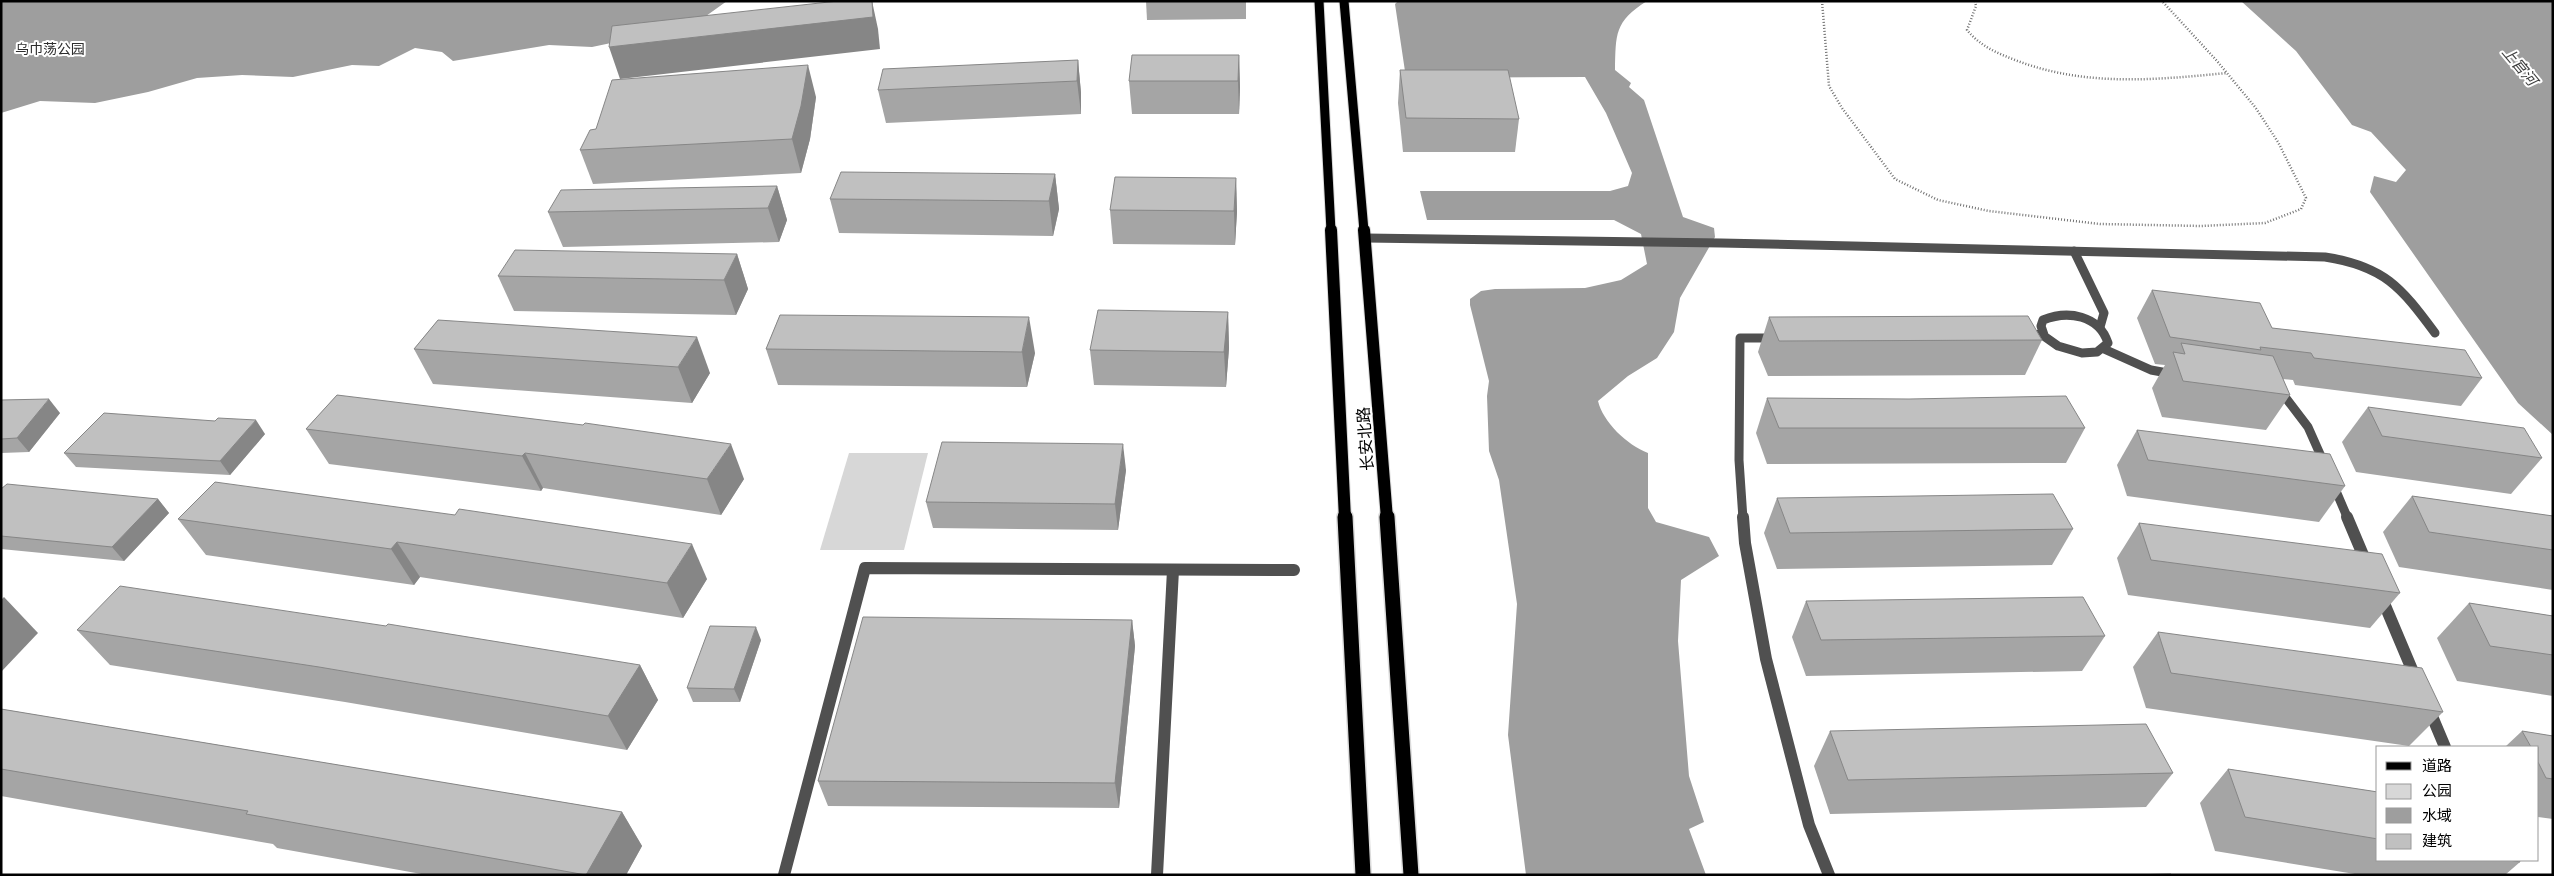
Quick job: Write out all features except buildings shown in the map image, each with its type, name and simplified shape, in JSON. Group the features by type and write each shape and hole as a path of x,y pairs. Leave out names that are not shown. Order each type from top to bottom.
{"main road":[{"name":"长安北路","path":"1319,1 1363,875"},
{"name":"长安北路","path":"1344,1 1366,238 1397,649 1411,875"}],"street":[{"path":"1366,238 1721,242 2340,258 2380,272 2404,291 2435,333"},
{"path":"2074,251 2104,313 2100,327"},
{"path":"2051,315 2077,316 2100,327 2107,335 2108,343 2104,349 2097,353 2074,352 2061,348 2044,335 2040,326 2043,320 2051,315"},
{"path":"2014,335 2044,335"},
{"path":"1789,337 1740,338 1738,460 1745,543 1766,659 1810,824 1829,875"},
{"path":"2104,349 2151,370 2188,376"},
{"path":"2263,387 2282,390 2308,427 2370,570"},
{"path":"784,875 865,568 1294,570"},
{"path":"1157,875 1173,570"},
{"path":"2378,588 2445,746"}],"path":[{"path":"1822,1 1829,86 1842,108 1895,179 1938,200 1989,211 2100,224 2201,226 2265,223 2302,209 2306,198 2289,161 2266,123 2228,73 2162,1"},
{"path":"1975,1 1976,6 1968,30 1972,37 1990,49 2020,63 2074,78 2106,82 2228,73"}],"green space":[{"path":"849,453 928,453 904,550 820,550"}],"water":[{"name":"乌巾荡公园","path":"1,1 727,1 692,26 592,47 549,45 453,61 442,52 415,48 379,66 352,65 293,77 242,75 197,78 148,92 95,103 40,101 1,113"},
{"path":"1398,1 1647,1 1628,16 1619,30 1615,70 1631,83 1629,87 1644,100 1683,217 1714,228 1715,237 1680,298 1674,332 1657,358 1628,376 1598,401 1610,425 1624,439 1648,453 1648,508 1656,522 1709,537 1719,556 1681,580 1678,641 1689,776 1704,822 1689,829 1706,875 1526,875 1508,735 1517,604 1499,480 1489,451 1487,396 1489,381 1470,299 1481,291 1495,289 1585,288 1621,280 1647,264 1641,234 1614,220 1427,220 1420,191 1610,191 1628,186 1632,173 1606,113 1585,77 1406,78 1395,4"},
{"name":"上官河","path":"2241,1 2553,1 2553,435 2518,403 2370,192 2374,176 2396,182 2406,170 2371,132 2352,125 2296,51"}]}
